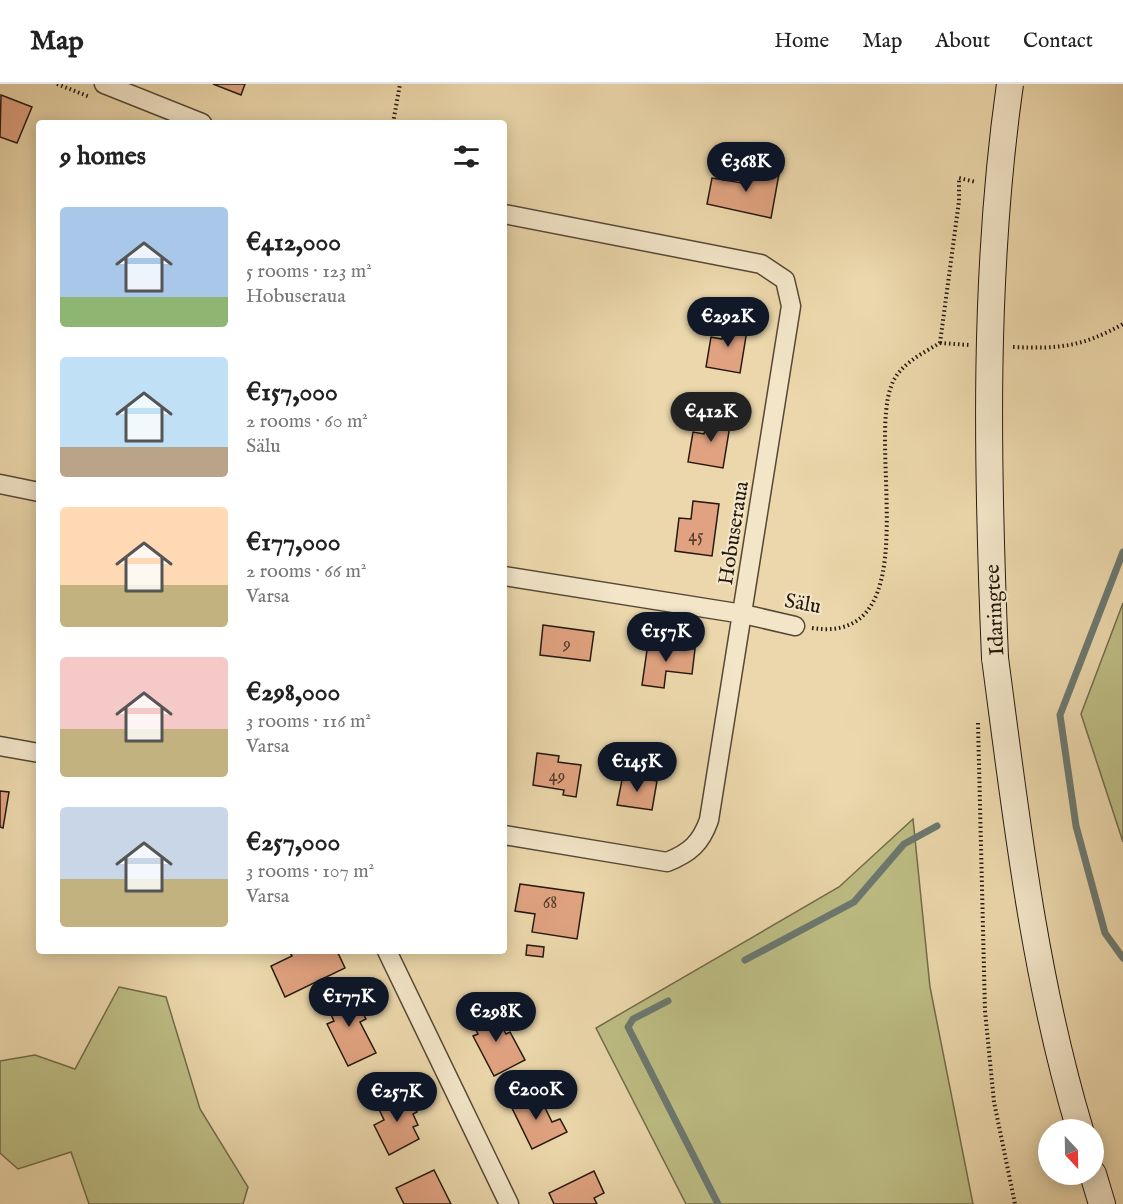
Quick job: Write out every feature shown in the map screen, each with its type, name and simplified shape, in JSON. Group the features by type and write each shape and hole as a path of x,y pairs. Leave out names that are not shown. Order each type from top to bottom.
{"main road":[{"name":"Idaringtee","path":"1010,84 996,212 989,341 987,433 995,658 1018,831 1034,925 1045,984 1077,1119"},
{"path":"1096,1185 1102,1204"}],"street":[{"path":"104,84 194,120"},
{"name":"Hobuseraua","path":"507,215 761,264 785,280 791,306 790,325 709,820 696,846 685,855 667,862 507,835"},
{"path":"0,484 36,491"},
{"name":"Sälu","path":"507,576 743,614 795,626"},
{"path":"0,746 36,752"},
{"path":"388,954 509,1204"}],"path":[{"path":"394,120 400,84"},
{"path":"976,182 959,178 959,201 940,343 976,345"},
{"path":"1011,347 1059,349 1099,338 1123,324"},
{"name":"Sälu","path":"795,626 827,631 856,623 873,605 884,578 886,537 883,412 892,381 914,358 940,343"},
{"path":"977,715 985,1011 994,1102 1015,1204"}],"green space":[{"path":"1123,603 1123,842 1081,714"},
{"path":"913,819 930,987 973,1204 686,1204 596,1028 839,887"},
{"path":"119,987 166,997 200,1109 248,1187 243,1204 89,1204 71,1152 18,1169 0,1153 0,1061 35,1055 75,1069"}],"building":[{"path":"213,84 245,84 241,95"},
{"path":"1,95 32,107 17,143 0,137"},
{"path":"745,168 779,174 771,218 707,204 712,178 742,183"},
{"path":"725,320 748,324 740,373 706,367 711,337 722,339"},
{"path":"708,415 731,419 723,468 688,462 693,432 704,434"},
{"path":"693,501 719,504 712,556 675,551 679,518 691,519"},
{"path":"543,625 594,632 590,661 540,655"},
{"path":"648,643 695,649 692,674 666,671 664,688 642,685"},
{"path":"537,753 559,756 558,762 581,765 576,797 563,795 564,790 533,785"},
{"path":"623,775 657,781 652,810 617,805"},
{"path":"0,791 9,792 3,828 0,827"},
{"path":"520,884 584,893 577,939 532,932 535,914 515,911"},
{"path":"527,945 544,947 543,957 526,955"},
{"path":"291,954 338,954 345,968 285,997 271,966 292,956"},
{"path":"351,990 366,1019 360,1022 376,1053 348,1066 327,1024 334,1021 325,1002"},
{"path":"492,1008 506,1034 510,1032 525,1060 494,1076 473,1036 478,1034 470,1019"},
{"path":"402,1091 410,1107 413,1106 417,1112 413,1114 418,1125 413,1127 419,1139 389,1155 374,1125 384,1120 376,1103"},
{"path":"537,1091 552,1122 560,1119 567,1132 532,1149 510,1104"},
{"path":"434,1170 451,1204 404,1204 396,1188"},
{"path":"594,1171 604,1193 594,1198 597,1204 554,1204 549,1193"}],"waterway":[{"path":"1123,552 1060,715 1076,826 1105,933 1123,958"},
{"path":"745,960 854,902 904,844 937,826"},
{"path":"668,1001 633,1019 628,1027 718,1204"}]}
